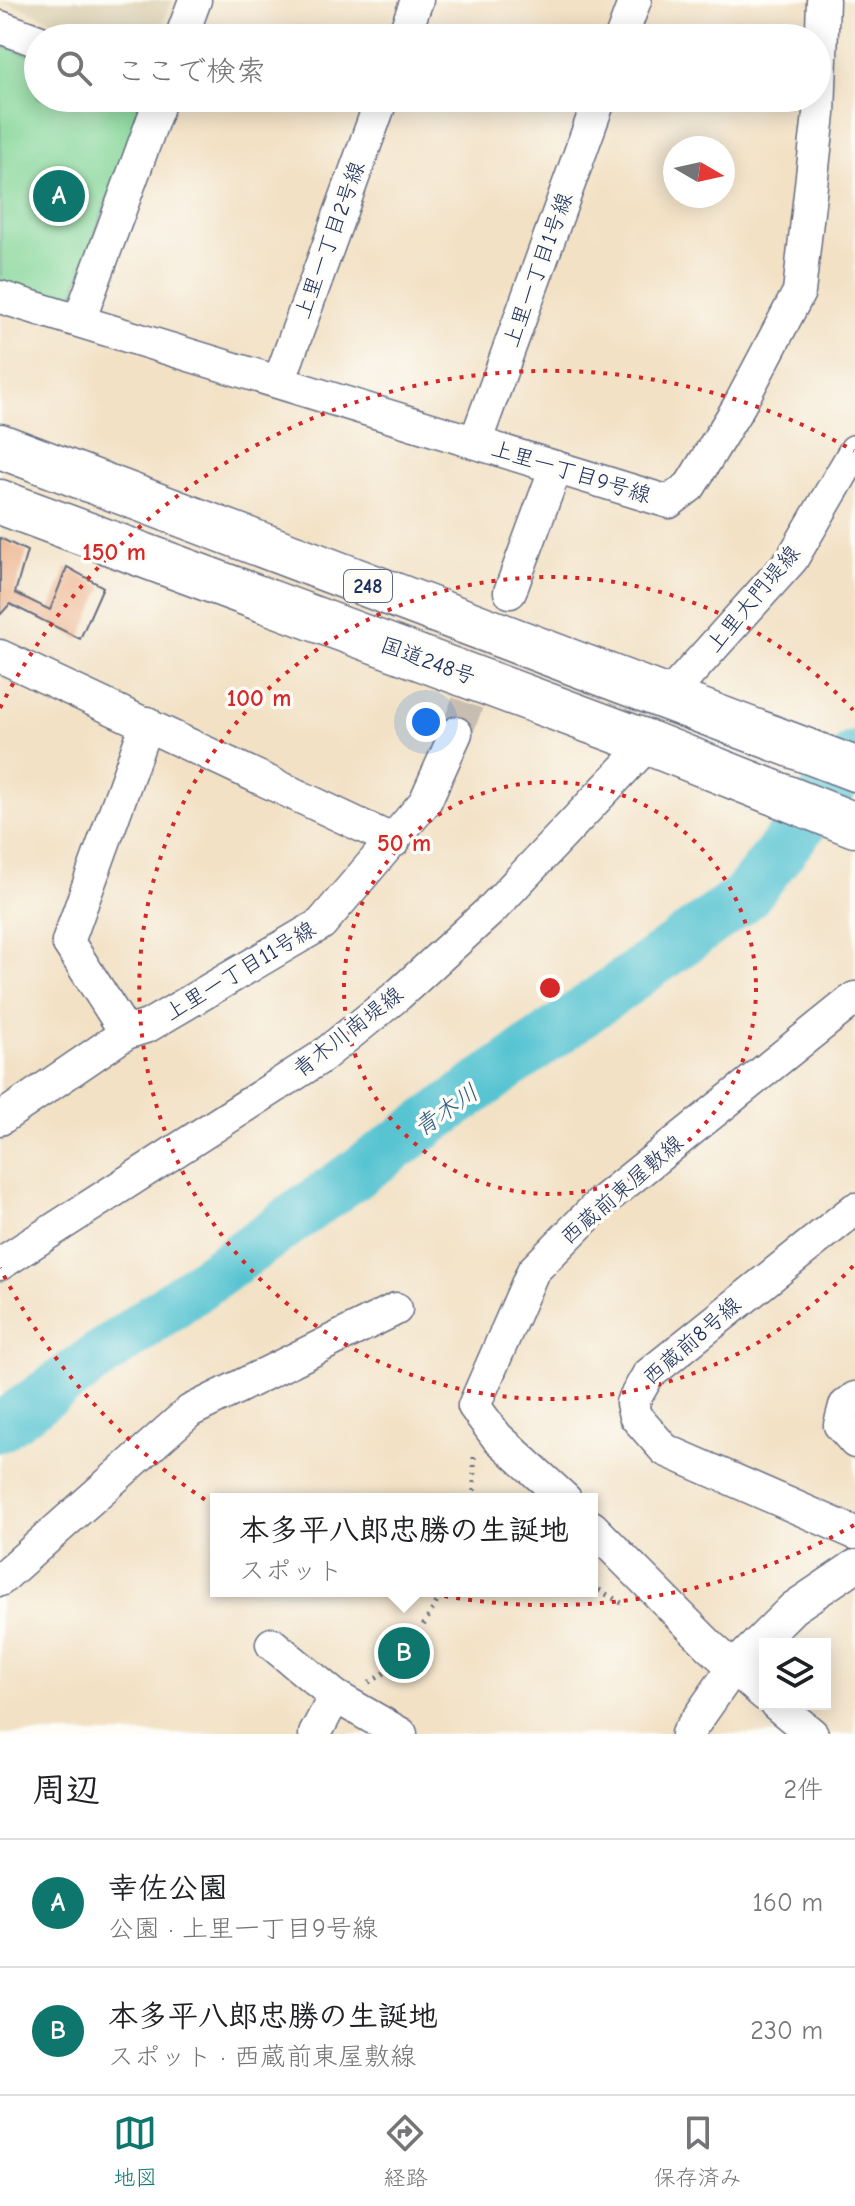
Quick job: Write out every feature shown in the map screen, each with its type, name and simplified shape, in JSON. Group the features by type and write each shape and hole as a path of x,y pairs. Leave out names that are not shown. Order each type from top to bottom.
{"highway":[{"name":"248","path":"0,446 855,769"},
{"name":"国道248号","path":"0,502 649,743 855,825"}],"street":[{"path":"186,24 195,0"},
{"path":"408,24 417,0"},
{"path":"626,24 635,0"},
{"name":"上里一丁目9号線","path":"822,24 823,0"},
{"path":"0,27 24,36"},
{"path":"79,321 156,112"},
{"name":"上里一丁目2号線","path":"279,382 377,112"},
{"name":"上里一丁目1号線","path":"475,443 595,112"},
{"name":"上里一丁目9号線","path":"0,297 669,502 690,486 739,406 799,292 819,112"},
{"name":"上里大門堤線","path":"666,699 792,559 855,451"},
{"path":"510,592 556,467"},
{"path":"0,656 394,841"},
{"path":"126,1033 68,942 147,723"},
{"name":"上里一丁目11号線","path":"0,1119 126,1033 148,1026 321,924 425,802 456,733"},
{"name":"青木川南堤線","path":"0,1264 320,1058 398,995 492,909 649,743"},
{"name":"西蔵前東屋敷線","path":"558,1493 497,1437 474,1406 533,1271 599,1204 855,998"},
{"name":"西蔵前8号線","path":"855,1209 648,1375 632,1403 635,1416 665,1450 855,1533"},
{"path":"0,1580 190,1411 396,1309"},
{"path":"855,1398 845,1406 840,1425 855,1442"},
{"path":"598,1533 733,1668 759,1690"},
{"path":"687,1734 733,1668 793,1608 855,1566"},
{"path":"272,1644 335,1696 401,1734"},
{"path":"315,1734 335,1696"},
{"path":"783,1710 812,1734"}],"path":[{"path":"335,1696 382,1677 404,1653 439,1597"}],"shaded area":[{"path":"0,0 172,0 163,24 64,24"}],"green space":[{"path":"0,44 24,53 24,112 140,112 70,304 0,283"}],"building":[{"path":"0,538 27,551 15,593 50,610 67,567 103,587 80,639 10,604 0,615"}],"waterway":[{"name":"青木川","path":"0,1427 745,897 855,756"}],"tunnel":[{"path":"456,733 510,592"}],"place":[{"name":"幸佐公園","path":"59,196"},
{"name":"本多平八郎忠勝の生誕地","path":"404,1653"}]}
